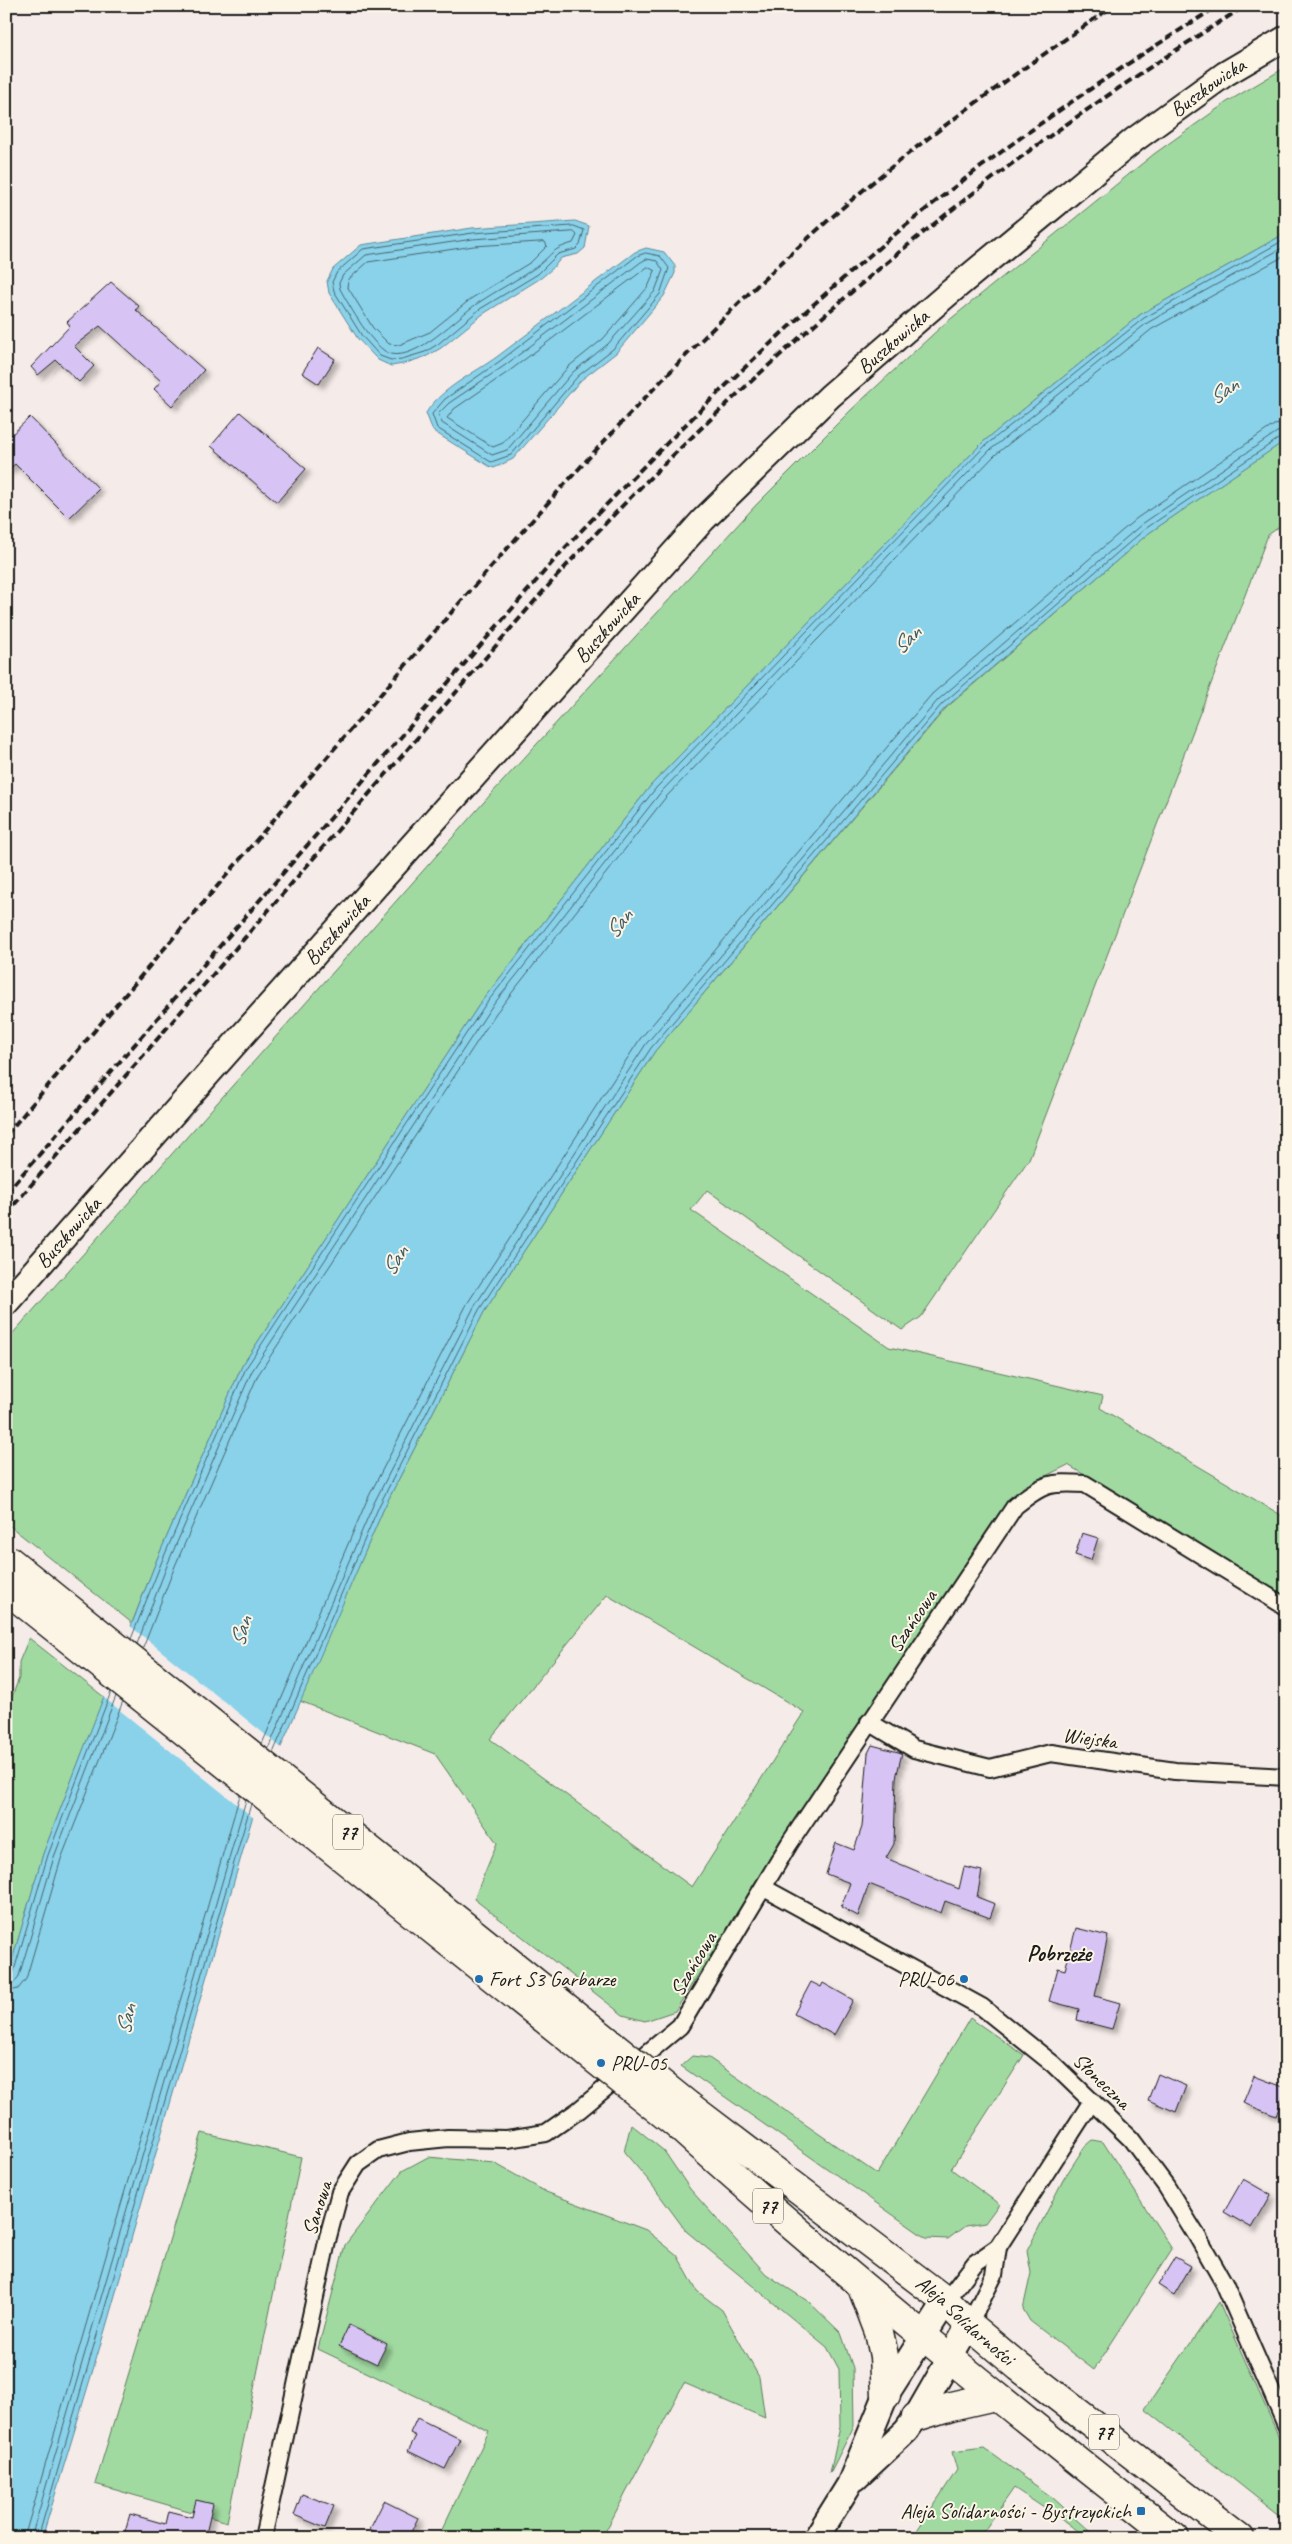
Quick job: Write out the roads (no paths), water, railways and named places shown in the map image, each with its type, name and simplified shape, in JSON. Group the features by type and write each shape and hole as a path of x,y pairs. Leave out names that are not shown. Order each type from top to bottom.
{"highway":[{"name":"77","path":"6,1558 683,2115"},
{"name":"77","path":"6,1589 683,2115"},
{"name":"Aleja Solidarności","path":"683,2115 861,2286 995,2396 1175,2538"},
{"name":"Aleja Solidarności","path":"683,2115 946,2301 969,2325 1019,2367 1240,2538"},
{"path":"861,2286 878,2332 884,2356 886,2395"},
{"path":"916,2418 951,2406 995,2396"}],"street":[{"name":"Buszkowicka","path":"6,1303 253,1023 703,520 830,396 949,293 1103,165 1134,140 1225,74 1286,38"},
{"name":"Szańcowa","path":"680,2026 789,1844 870,1722 1016,1506 1039,1488 1061,1483 1086,1484 1286,1607"},
{"name":"Wiejska","path":"870,1722 914,1749 990,1768 1051,1753 1176,1772 1286,1777"},
{"name":"Słoneczna","path":"764,1888 982,2007 1054,2064 1131,2139 1166,2186 1224,2283 1286,2425"},
{"name":"Sanowa","path":"262,2538 328,2237 340,2192 358,2164 378,2150 409,2142 448,2138 507,2139 546,2133 579,2110 680,2026"},
{"path":"816,2538 849,2485 886,2395 923,2336 975,2262 998,2247 1092,2101"},
{"path":"849,2485 906,2431 916,2418 949,2357 969,2325 994,2275 998,2247"}],"water":[{"path":"575,221 589,226 585,248 578,254 561,258 541,278 483,314 441,348 427,356 403,364 391,366 378,360 358,339 329,293 327,281 333,269 361,245 472,228"},
{"name":"San","path":"1286,233 1286,440 1149,533 945,708 655,1051 484,1312 384,1508 256,1805 105,2330 42,2538 6,2538 6,1981 43,1854 157,1559 242,1366 481,1002 652,784 983,442 1141,314"},
{"path":"646,248 664,252 675,266 675,273 664,296 616,353 581,380 513,459 494,468 433,431 426,413 432,404 449,388 498,356 635,252"}],"railway":[{"path":"6,1135 450,613 555,495 662,380 774,270 865,188 969,107 1113,6"},
{"path":"6,1193 563,550 684,426 811,307 899,231 937,201 1055,114 1218,6"},
{"path":"6,1214 523,615 622,506 699,430 830,311 966,199 1041,142 1245,6"}],"place":[{"name":"Fort S3 Garbarze","path":"479,1979"},
{"name":"PRU-06","path":"964,1979"},
{"name":"PRU-05","path":"601,2063"},
{"name":"Aleja Solidarności - Bystrzyckich","path":"1141,2511"}],"district":[{"name":"Pobrzeże","path":"1059,1953"}]}
